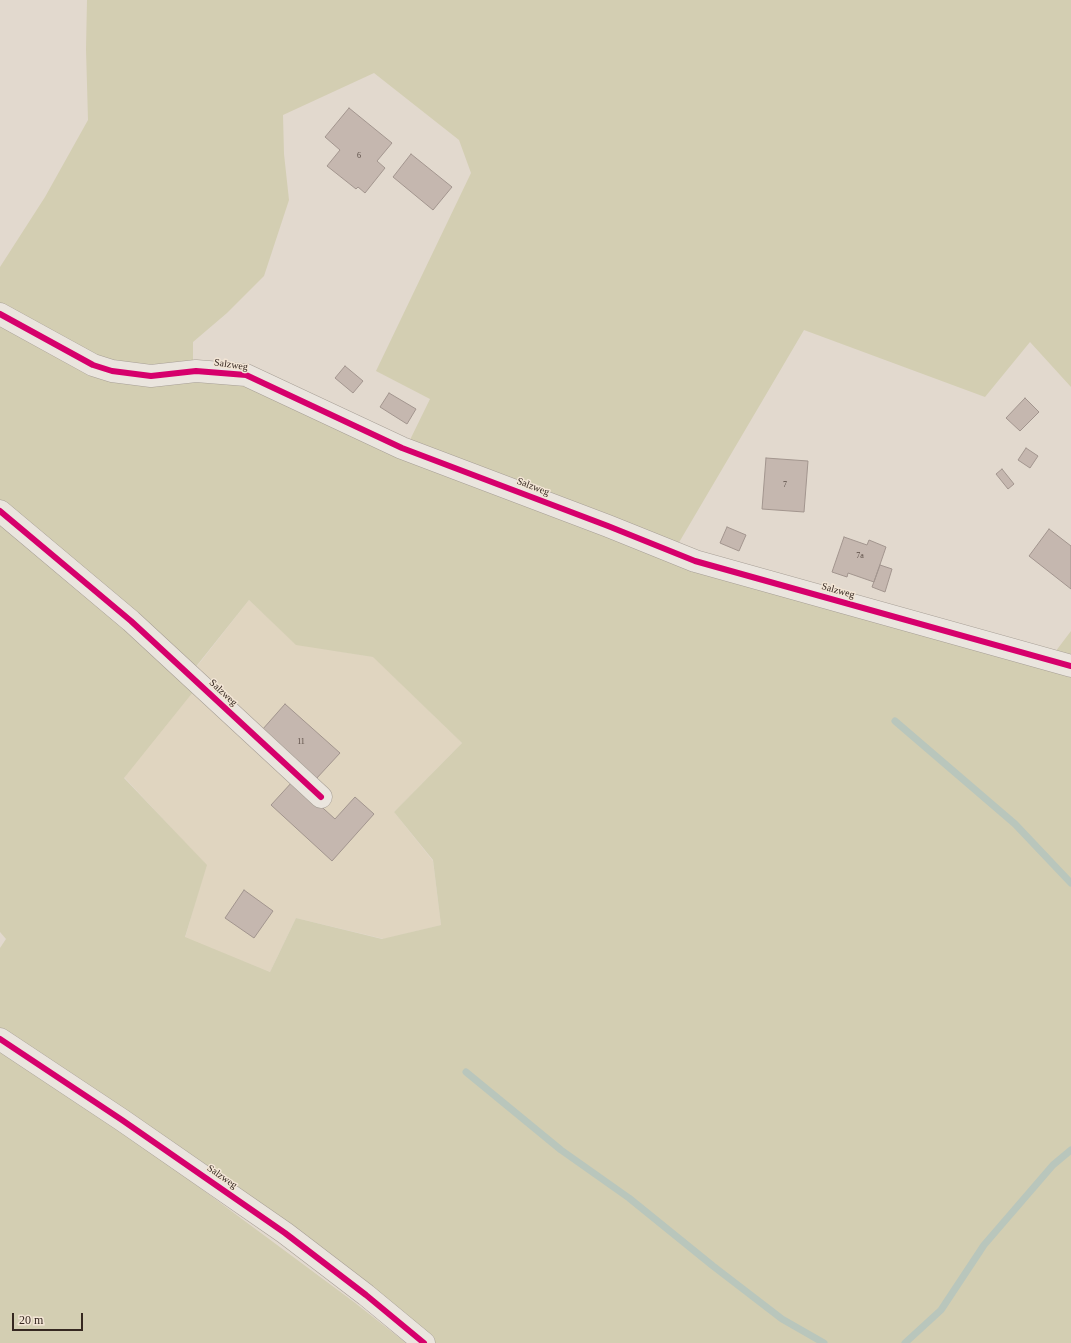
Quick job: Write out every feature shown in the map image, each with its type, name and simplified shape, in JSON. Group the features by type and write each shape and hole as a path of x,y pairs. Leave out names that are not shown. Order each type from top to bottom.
{"street":[{"name":"Salzweg","path":"0,314 93,365 112,371 151,376 196,371 246,375 402,448 695,561 1071,666"},
{"name":"Salzweg","path":"0,511 131,621 321,797"},
{"name":"Salzweg","path":"0,1039 122,1120 285,1233 366,1295 424,1343"}],"shaded area":[{"path":"87,0 1071,0 1071,387 1030,342 985,397 804,330 671,556 1046,664 1071,631 1071,1343 429,1343 203,1169 47,1059 0,1028 0,948 6,939 0,932 0,514 129,624 197,687 124,778 207,865 185,937 270,972 296,918 382,939 441,925 433,860 394,812 462,743 373,657 296,645 249,600 190,674 132,620 0,508 0,319 92,368 110,375 150,381 197,376 247,380 401,454 575,518 575,510 407,446 430,399 376,371 471,173 459,140 374,73 283,115 284,154 289,200 264,276 227,313 193,342 193,368 151,372 132,372 112,367 0,310 0,267 45,197 88,120 86,49"},
{"path":"249,600 296,644 374,657 462,743 394,812 433,861 441,925 384,939 296,918 270,972 185,938 206,865 124,777 191,674"},
{"path":"0,1048 118,1127 354,1302 406,1343 0,1343"}],"building":[{"path":"349,108 392,143 377,161 385,168 365,193 358,187 356,189 327,166 340,150 325,137"},
{"path":"411,154 452,187 433,210 393,177"},
{"path":"345,366 363,381 353,393 335,378"},
{"path":"389,393 416,409 407,424 380,407"},
{"path":"1025,398 1039,412 1020,431 1006,418"},
{"path":"1026,448 1038,456 1030,468 1018,460"},
{"path":"766,458 808,461 804,512 762,509"},
{"path":"1002,469 1014,484 1008,489 996,474"},
{"path":"727,527 746,535 739,551 720,543"},
{"path":"1049,529 1071,546 1071,589 1029,556"},
{"path":"844,537 867,545 869,540 886,547 874,582 848,573 847,577 832,572"},
{"path":"880,565 892,569 885,592 872,587"},
{"path":"285,704 340,753 316,779 262,730"},
{"path":"293,781 335,819 355,797 374,814 332,861 271,805"},
{"path":"244,890 273,911 254,938 225,918"}],"waterway":[{"path":"895,721 1015,824 1071,883"},
{"path":"466,1072 561,1150 629,1198 713,1266 782,1319 824,1343"},
{"path":"905,1343 941,1310 984,1245 1053,1165 1071,1150"}],"cycle path":[{"path":"0,314 93,365 112,371 151,376 196,371 246,375 402,448 608,526 695,561 1071,666"},
{"path":"0,511 131,621 321,797"},
{"path":"0,1039 122,1120 285,1233 366,1295 424,1343"}]}
